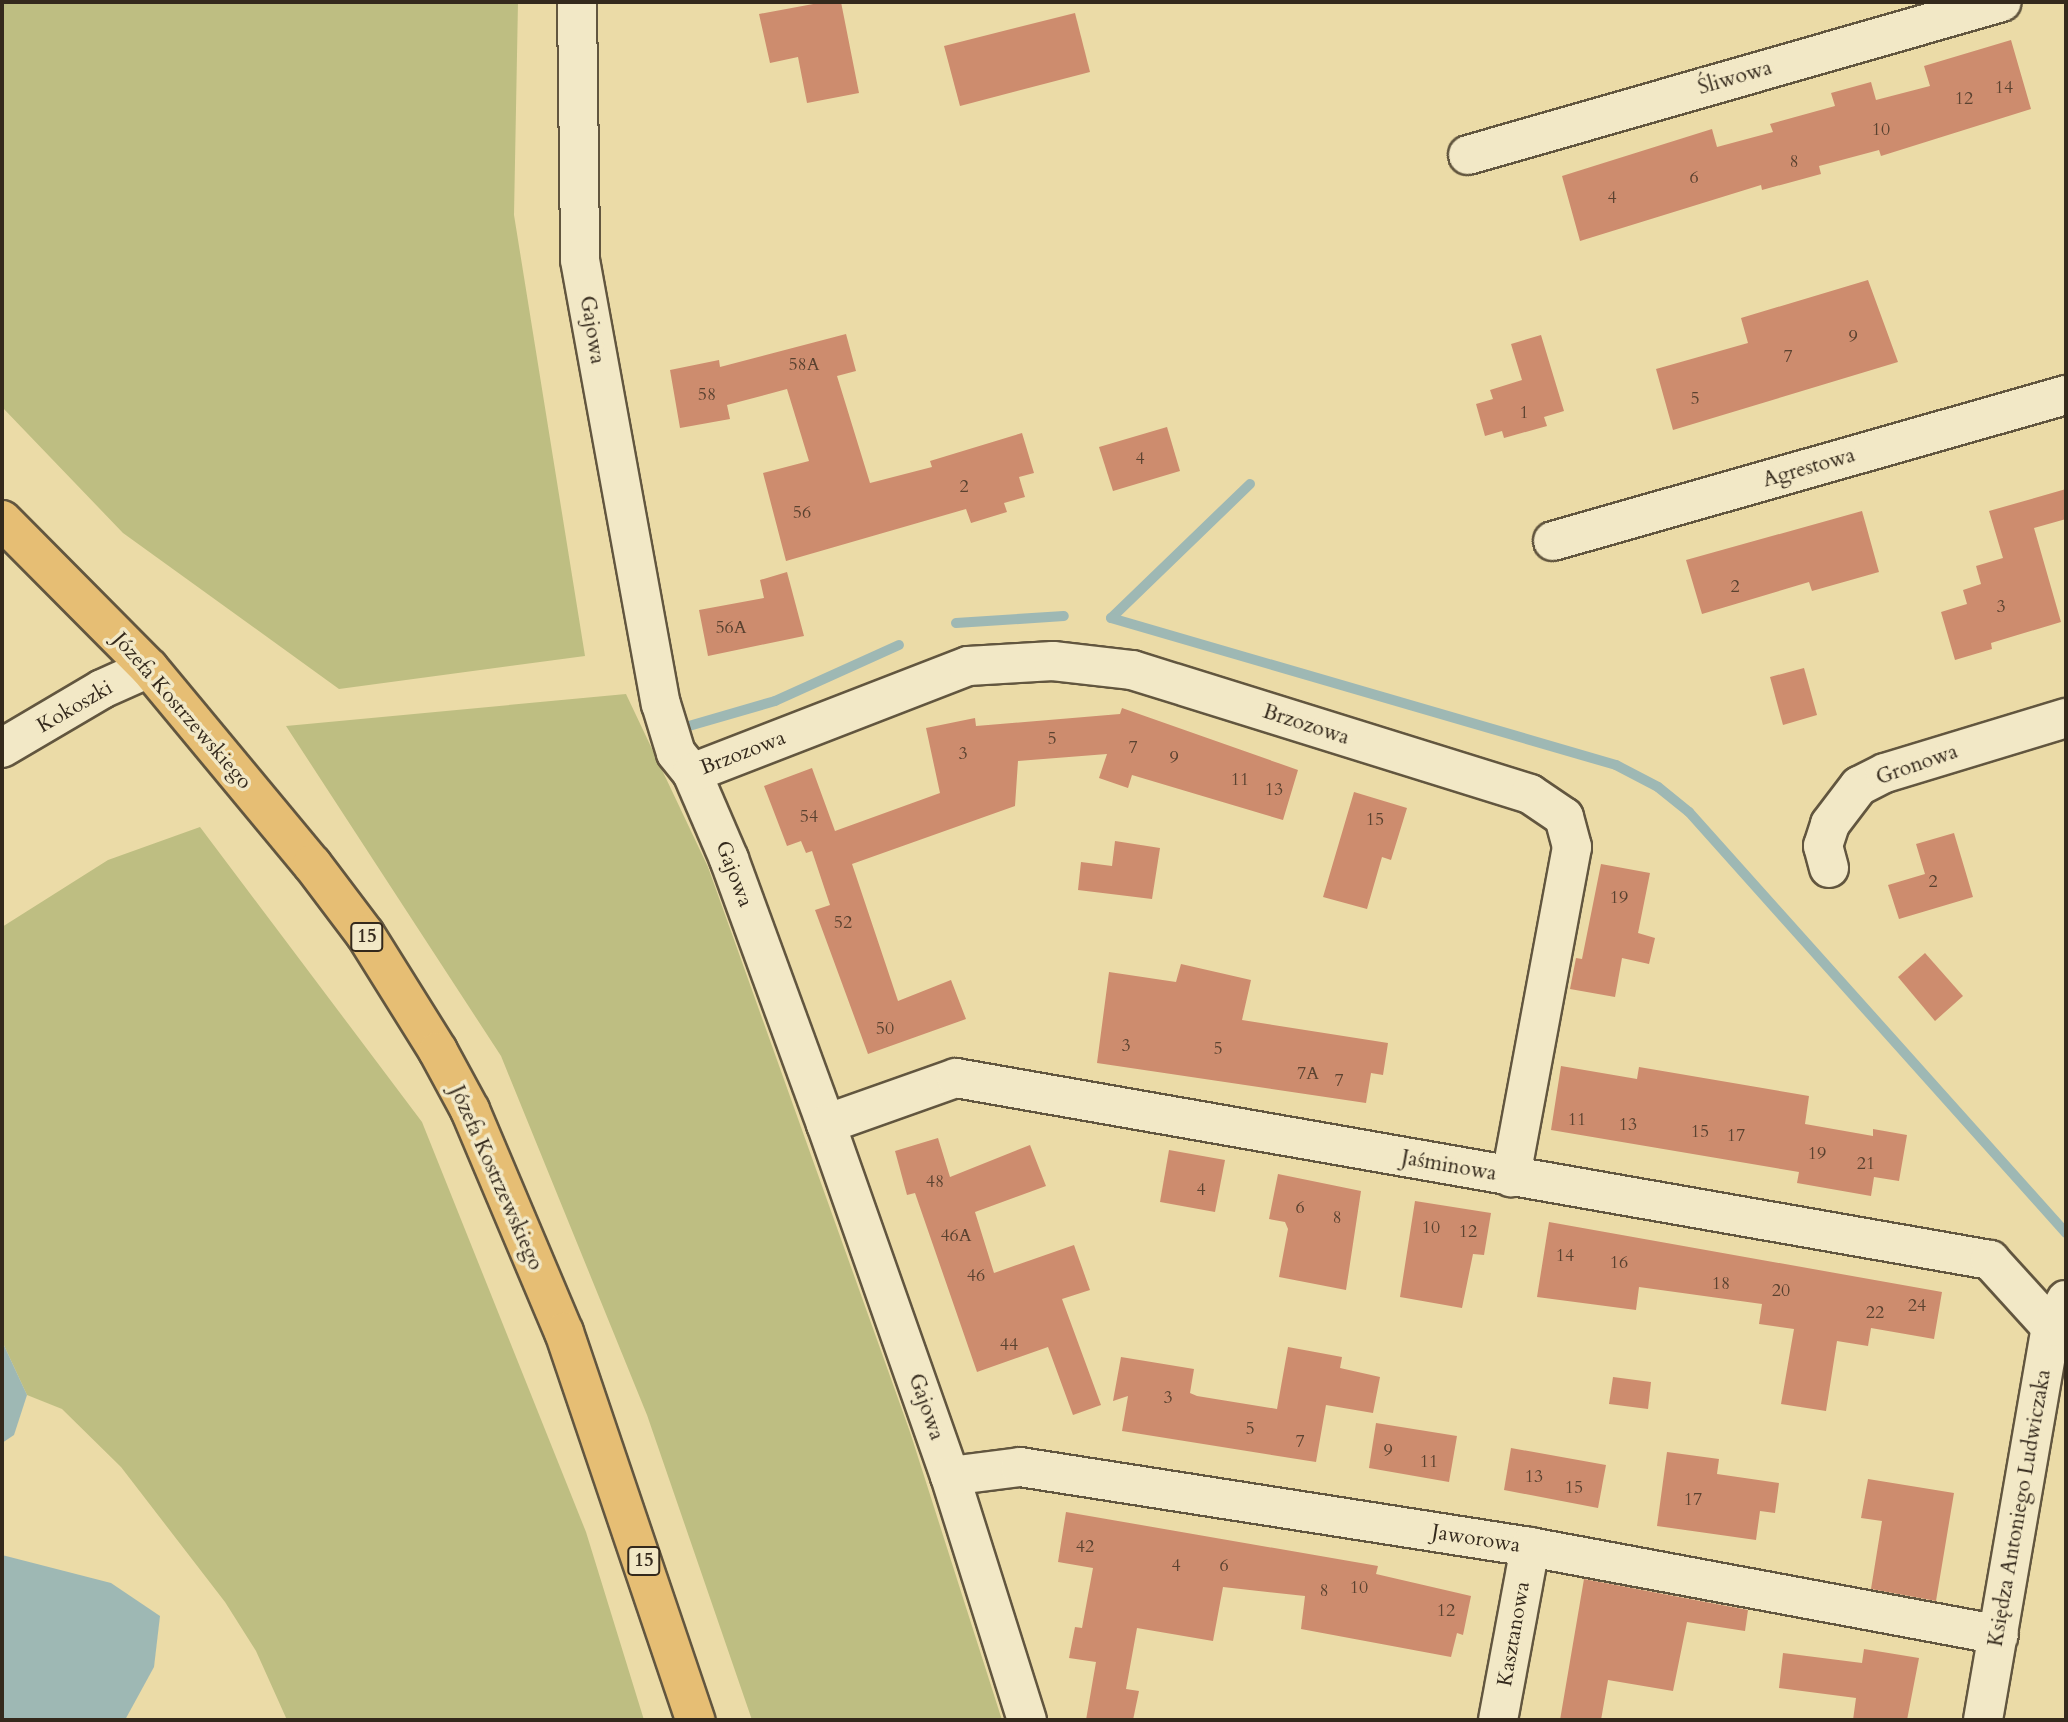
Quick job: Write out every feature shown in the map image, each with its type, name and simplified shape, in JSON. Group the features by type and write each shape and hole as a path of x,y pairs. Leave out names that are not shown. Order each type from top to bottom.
{"main road":[{"name":"Józefa Kostrzewskiego","path":"2,520 149,668 365,934 470,1110 586,1391 695,1720"}],"street":[{"name":"Gajowa","path":"577,2 580,260 661,704 676,753 692,773 826,1124 950,1476 1027,1720"},
{"name":"Śliwowa","path":"1468,155 2002,2"},
{"name":"Agrestowa","path":"1553,541 2066,395"},
{"name":"Brzozowa","path":"692,773 968,666 1053,661 1132,670 1530,794 1564,817 1572,847 1511,1177"},
{"name":"Kokoszki","path":"2,748 102,689 149,668"},
{"name":"Gronowa","path":"1829,868 1823,846 1830,824 1859,786 1885,773 2066,718"},
{"name":"Jaśminowa","path":"826,1124 956,1078 1990,1260 2058,1313"},
{"name":"Księdza Antoniego Ludwiczaka","path":"1983,1720 2058,1313"},
{"name":"Jaworowa","path":"950,1476 1020,1467 1530,1547 1999,1635"},
{"name":"Kasztanowa","path":"1498,1720 1530,1547"}],"green space":[{"path":"2,2 518,2 514,215 585,656 339,689 123,533 2,407"},
{"path":"626,694 708,867 910,1432 1002,1720 752,1720 647,1415 501,1056 286,726"},
{"path":"200,827 422,1122 586,1532 644,1720 287,1720 256,1651 225,1602 121,1467 62,1409 27,1395 2,1341 2,927 108,860"}],"water":[{"path":"2,1341 27,1395 14,1435 2,1443"},
{"path":"2,1555 111,1583 160,1616 154,1667 125,1720 2,1720"}],"building":[{"path":"824,2 841,2 859,93 807,103 798,57 770,63 759,14"},
{"path":"1075,13 1090,72 960,106 944,46"},
{"path":"2011,40 2031,109 1881,156 1879,150 1819,166 1821,174 1762,190 1761,185 1580,241 1562,176 1712,129 1717,147 1773,132 1770,124 1835,106 1831,93 1871,82 1876,100 1930,86 1924,66"},
{"path":"1868,280 1898,362 1673,430 1656,369 1748,343 1741,318"},
{"path":"846,334 856,371 837,376 870,483 932,467 930,461 1022,433 1034,473 1019,477 1025,497 1004,503 1007,512 971,523 966,509 786,561 763,473 809,461 787,389 727,405 730,419 680,428 670,370 719,360 720,367"},
{"path":"1541,335 1564,411 1544,417 1547,426 1504,438 1502,431 1485,436 1476,404 1493,399 1490,390 1522,380 1511,344"},
{"path":"1167,427 1180,471 1113,491 1099,447"},
{"path":"2066,489 2066,519 2034,528 2061,622 1991,643 1992,649 1955,660 1941,612 1967,604 1963,590 1981,584 1976,566 2003,558 1989,511"},
{"path":"1862,511 1879,572 1812,591 1809,582 1702,614 1686,560"},
{"path":"787,572 804,636 708,656 699,610 764,598 760,580"},
{"path":"1804,668 1817,715 1783,725 1770,677"},
{"path":"1122,708 1298,770 1283,820 1132,775 1128,788 1099,778 1107,754 1018,761 1015,806 852,864 898,1001 951,980 966,1019 868,1054 815,910 830,905 812,851 806,853 801,841 787,846 764,786 812,768 835,831 940,793 926,728 975,718 976,726 1120,714"},
{"path":"1354,792 1407,808 1391,860 1382,857 1367,909 1323,897"},
{"path":"1954,833 1973,897 1899,919 1888,885 1925,874 1916,844"},
{"path":"1115,841 1160,848 1152,899 1078,890 1081,862 1112,866"},
{"path":"1601,864 1650,873 1638,933 1655,938 1649,964 1622,958 1615,997 1570,989 1576,958 1582,959"},
{"path":"1925,953 1963,996 1935,1021 1898,977"},
{"path":"1181,964 1251,980 1242,1020 1388,1043 1383,1075 1371,1073 1366,1103 1097,1063 1109,972 1176,982"},
{"path":"1561,1066 1637,1079 1639,1067 1809,1096 1805,1124 1873,1136 1873,1129 1907,1135 1899,1181 1874,1177 1871,1196 1797,1183 1799,1172 1551,1130"},
{"path":"938,1138 950,1177 1030,1145 1046,1186 975,1212 994,1273 1074,1245 1090,1290 1062,1299 1101,1405 1073,1415 1048,1347 977,1372 915,1193 907,1195 895,1151"},
{"path":"1169,1150 1225,1160 1215,1212 1160,1202"},
{"path":"1278,1174 1361,1191 1346,1290 1279,1277 1288,1229 1285,1222 1269,1219"},
{"path":"1415,1201 1491,1213 1484,1255 1473,1254 1462,1308 1400,1297"},
{"path":"1549,1222 1942,1292 1934,1339 1871,1328 1868,1346 1837,1341 1826,1411 1781,1404 1794,1329 1759,1324 1762,1304 1639,1287 1636,1310 1537,1297"},
{"path":"1288,1347 1342,1357 1340,1368 1380,1377 1373,1413 1326,1405 1316,1462 1122,1431 1128,1396 1113,1401 1121,1357 1194,1369 1190,1393 1197,1396 1277,1409"},
{"path":"1613,1377 1651,1382 1648,1409 1609,1404"},
{"path":"1376,1423 1457,1436 1449,1482 1369,1468"},
{"path":"1511,1448 1606,1465 1598,1508 1504,1490"},
{"path":"1667,1452 1719,1459 1717,1474 1779,1483 1775,1513 1760,1511 1756,1540 1657,1526"},
{"path":"1868,1479 1954,1493 1936,1601 1871,1589 1882,1521 1861,1518"},
{"path":"1066,1512 1378,1566 1376,1574 1471,1596 1463,1635 1457,1633 1451,1657 1301,1629 1305,1596 1223,1587 1213,1641 1137,1628 1126,1689 1139,1691 1133,1720 1086,1720 1096,1662 1069,1658 1075,1627 1082,1628 1093,1568 1058,1562"},
{"path":"1584,1579 1748,1610 1745,1631 1687,1622 1673,1691 1608,1680 1601,1720 1560,1720"},
{"path":"1864,1649 1919,1658 1907,1720 1853,1720 1856,1698 1779,1688 1783,1653 1862,1663"}],"waterway":[{"path":"1250,484 1111,618 1616,765 1658,787 1689,812 2066,1233"},
{"path":"956,623 1064,616"},
{"path":"682,728 775,701 899,645"}]}
